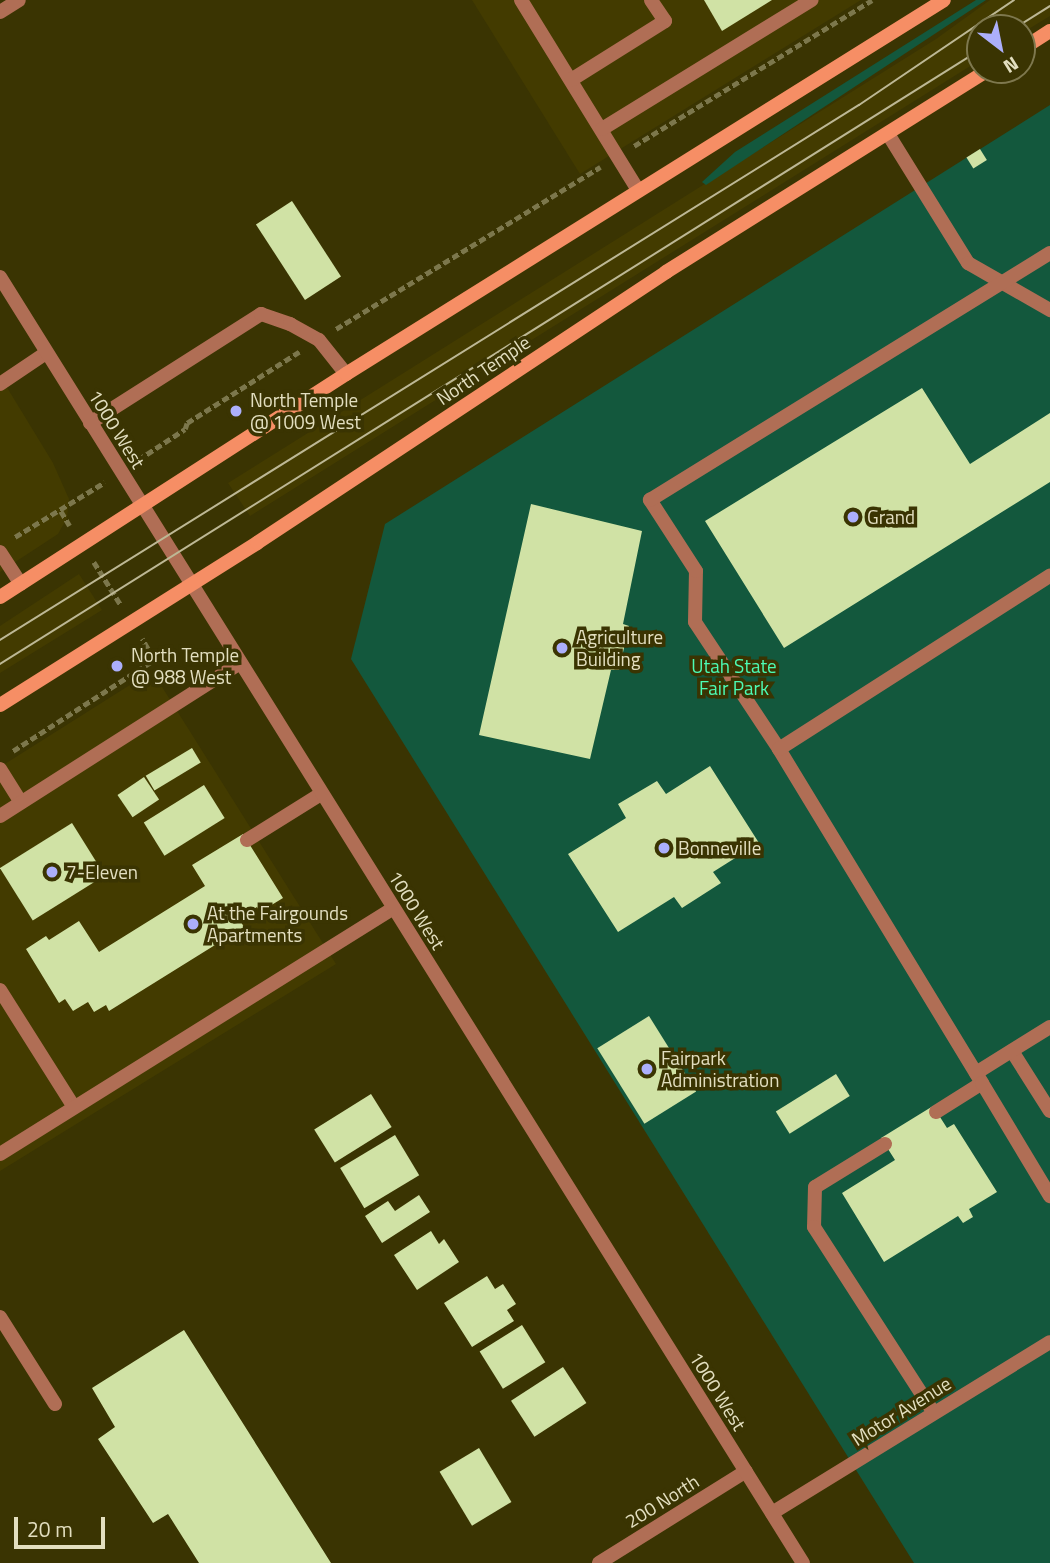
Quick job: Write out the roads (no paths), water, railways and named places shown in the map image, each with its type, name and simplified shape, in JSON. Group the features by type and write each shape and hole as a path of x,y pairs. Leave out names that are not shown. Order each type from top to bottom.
{"main road":[{"path":"0,597 346,374 944,0"},
{"name":"North Temple","path":"0,705 191,585 666,272 966,84"}],"street":[{"path":"0,12 19,0"},
{"path":"521,0 638,190"},
{"path":"571,80 665,21 651,0"},
{"path":"602,129 812,0"},
{"path":"888,134 968,263 1050,310"},
{"path":"1050,253 650,500 696,571 695,622 779,749 1050,1196"},
{"name":"1000 West","path":"0,277 803,1563"},
{"path":"90,423 261,314 290,324 318,340 346,374"},
{"path":"0,384 46,353"},
{"path":"0,552 21,584"},
{"path":"779,749 1050,576"},
{"path":"0,816 240,663"},
{"path":"0,768 21,802"},
{"path":"247,840 321,794"},
{"path":"0,1154 393,908"},
{"path":"0,990 74,1107"},
{"path":"936,1112 1012,1051 1050,1027"},
{"path":"1012,1051 1050,1111"},
{"path":"885,1144 815,1187 814,1227 934,1413"},
{"path":"0,1317 55,1404"},
{"name":"Motor Avenue","path":"772,1513 1050,1342"},
{"name":"200 North","path":"599,1563 746,1471"}],"tram line":[{"path":"0,640 859,105 1014,0"},
{"path":"1036,15 1050,6"},
{"path":"0,664 966,59"}],"place":[{"name":"North Temple @ 1009 West","path":"236,411"},
{"name":"Grand","path":"853,517"},
{"name":"Agriculture Building","path":"562,648"},
{"name":"North Temple @ 988 West","path":"117,666"},
{"name":"Bonneville","path":"664,848"},
{"name":"7-Eleven","path":"52,872"},
{"name":"At the Fairgounds Apartments","path":"193,924"},
{"name":"Fairpark Administration","path":"647,1069"}],"park label":[{"name":"Utah State Fair Park","path":"734,677"}]}
